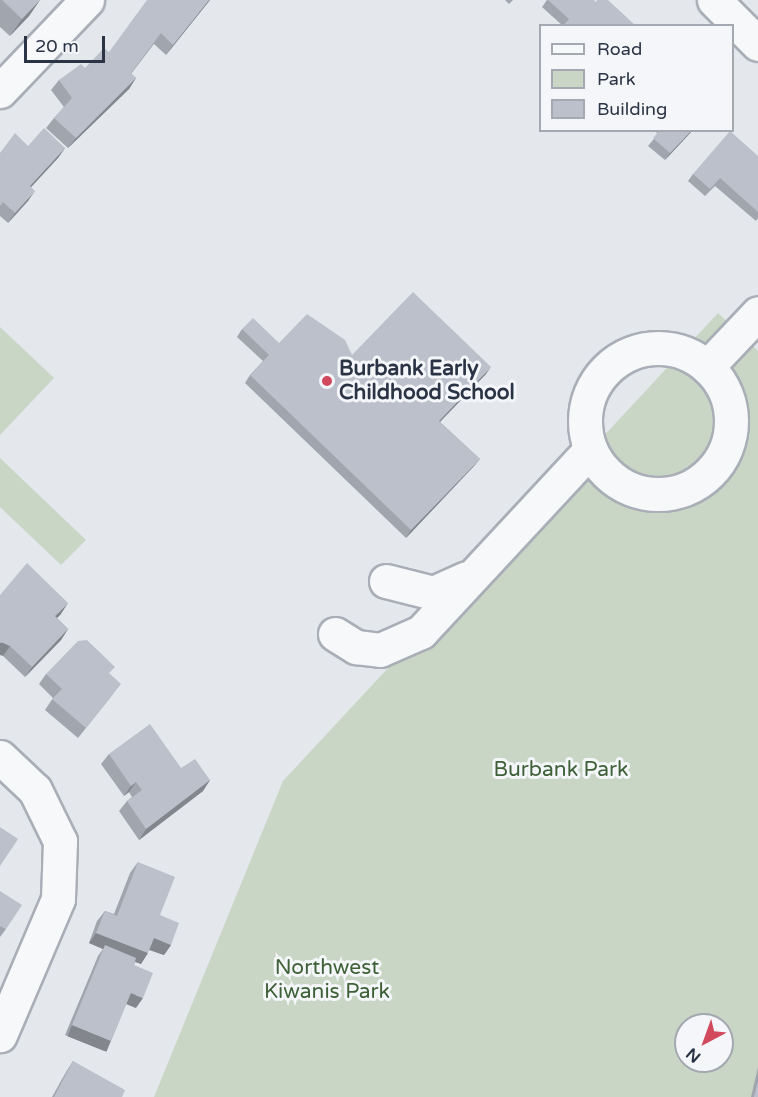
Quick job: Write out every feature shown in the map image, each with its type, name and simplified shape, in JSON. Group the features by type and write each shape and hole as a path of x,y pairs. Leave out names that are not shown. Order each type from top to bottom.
{"street":[{"path":"0,91 87,0"},
{"path":"714,0 758,44"},
{"path":"707,366 758,313"},
{"path":"652,348 672,349 707,366 726,395 731,430 719,462 693,486 660,495 634,490 611,478 590,450 584,411 590,392 615,361 652,348"},
{"path":"335,634 367,650 404,644 480,568 590,450"},
{"path":"386,581 433,593 480,568"},
{"path":"0,757 35,790 60,841 58,899 0,1035"}],"green space":[{"name":"Burbank Park","path":"718,313 758,351 758,1097 154,1097 283,781"},
{"path":"0,327 54,378 0,435"},
{"path":"0,458 86,540 61,565 0,507"}],"building":[{"path":"2,0 40,0 22,19"},
{"path":"147,0 209,0 173,45 161,33 131,73 136,78 76,138 54,118 72,98 59,80 81,64 85,68 104,48 109,52"},
{"path":"548,0 594,0 596,2 597,0 608,0 634,24 565,24 569,19"},
{"path":"44,128 65,148 30,186 35,191 15,213 3,202 0,206 0,153 15,133 28,146"},
{"path":"658,132 690,132 670,153 653,138"},
{"path":"731,132 758,156 758,212 720,178 710,189 693,174"},
{"name":"Burbank Early Childhood School","path":"413,292 491,367 439,421 480,459 411,530 250,375 269,355 242,329 253,318 279,343 307,314 345,340 352,355"},
{"path":"27,563 68,603 55,616 68,629 32,667 10,646 0,643 0,595"},
{"path":"87,640 115,667 109,673 121,684 86,728 52,699 62,689 46,674 78,641"},
{"path":"150,724 181,768 195,759 210,780 146,829 127,801 142,790 136,782 131,786 109,754"},
{"path":"0,827 18,839 0,866"},
{"path":"138,862 175,877 160,915 179,923 171,945 154,938 148,953 96,933 105,911 117,916"},
{"path":"0,891 22,905 6,929 0,926"},
{"path":"105,945 136,958 134,965 153,973 143,998 131,993 111,1041 72,1025"},
{"path":"73,1061 125,1090 122,1097 54,1097"},
{"path":"758,1081 758,1097 754,1097"}],"place":[{"name":"Burbank Early Childhood School","path":"327,381"}],"park label":[{"name":"Northwest Kiwanis Park","path":"327,980"}]}
